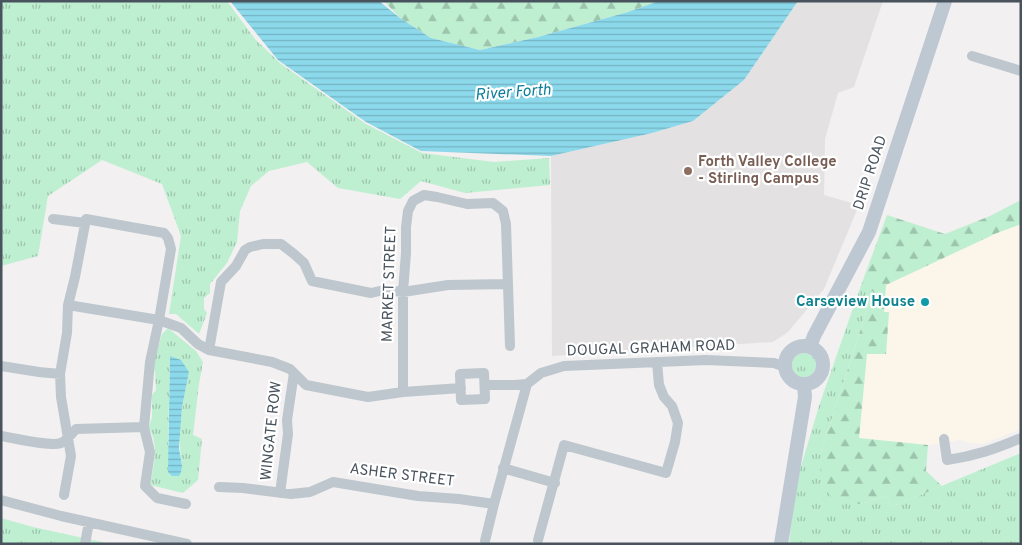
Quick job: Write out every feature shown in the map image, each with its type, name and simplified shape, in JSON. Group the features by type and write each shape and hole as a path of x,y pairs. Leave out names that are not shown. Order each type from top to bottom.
{"street":[{"name":"DRIP ROAD","path":"810,347 869,232 944,1"},
{"path":"972,56 1021,71"},
{"name":"MARKET STREET","path":"404,392 403,292 406,227 408,210 412,201 424,195 467,204 493,203 503,211 506,224 510,346"},
{"path":"53,219 85,223"},
{"path":"64,495 70,456 61,397 60,374 67,332 68,305 86,219 164,233 168,238 171,249 150,362 144,427 150,452 145,486 157,498 186,504"},
{"path":"209,350 221,282 236,266 245,250 263,244 281,244 304,264 312,281 371,292 384,290 403,292 448,285 508,284"},
{"path":"68,305 159,320 181,328 198,344 209,350 272,362 290,369 306,385 368,397 404,392 461,388"},
{"path":"804,346 810,347 820,354 824,365 820,377 810,384 793,381 785,367 788,355 792,350 804,346"},
{"name":"DOUGAL GRAHAM ROAD","path":"526,384 541,372 564,366 706,360 774,363 785,367"},
{"path":"538,540 564,445 666,473 675,442 678,423 672,406 664,397 659,385 657,362"},
{"path":"1,366 60,374"},
{"name":"WINGATE ROW","path":"280,492 294,373"},
{"path":"460,374 484,374 485,399 461,400 461,388 460,374"},
{"path":"485,385 526,384 485,541"},
{"path":"781,544 805,397 804,384"},
{"path":"1,436 43,443 61,443 76,429 144,427"},
{"path":"944,439 947,460 995,449 1021,438"},
{"path":"504,468 554,483"},
{"name":"ASHER STREET","path":"219,487 291,494 310,492 333,482 418,496 494,504"},
{"path":"1,500 187,544"},
{"path":"86,544 89,522"}],"shaded area":[{"name":"Forth Valley College - Stirling Campus","path":"798,1 883,1 854,87 838,93 825,139 824,195 859,205 824,289 788,332 773,342 552,356 551,156 652,133 693,121 744,80"},
{"path":"1021,224 1021,429 982,444 960,440 928,445 859,439 867,353 886,354 889,312 884,312 886,285 997,233"}],"green space":[{"path":"1,1 227,1 255,39 281,64 366,124 422,153 494,162 549,158 550,185 465,193 421,181 400,199 338,188 307,162 269,171 251,186 240,211 237,242 227,263 210,284 210,293 204,298 204,309 207,313 199,334 176,314 169,314 181,236 162,184 102,160 48,196 38,256 1,266"},
{"path":"384,1 659,1 628,12 538,37 480,50 431,38 400,18"},
{"path":"1021,200 1021,224 997,233 886,285 884,312 889,312 886,354 867,354 859,438 928,445 926,471 942,486 891,507 887,496 860,504 835,501 825,488 820,468 821,452 873,291 859,291 887,215 945,234 990,216"},
{"path":"859,291 873,291 821,452 860,504 887,496 891,507 1021,453 1021,544 789,544 796,483 819,406"},
{"path":"168,328 196,351 203,362 193,435 202,439 198,480 183,493 150,485 155,448 149,427 152,417 152,395 156,390 155,370 152,369 162,334","holes":["170,357 189,372 181,419 182,466 168,445"]},
{"path":"804,353 812,357 816,365 812,373 804,377 796,373 792,365 796,357"},
{"path":"1,518 33,527 111,544 1,544"}],"water":[{"name":"River Forth","path":"230,1 379,1 400,18 431,38 480,50 538,37 628,12 659,1 798,1 744,80 693,121 652,133 551,156 421,151 366,122 278,60"},
{"path":"170,356 181,360 189,372 182,407 179,448 182,466 179,476 172,476 168,472"}],"place":[{"name":"Forth Valley College - Stirling Campus","path":"688,171"},
{"name":"Carseview House","path":"925,302"}]}
